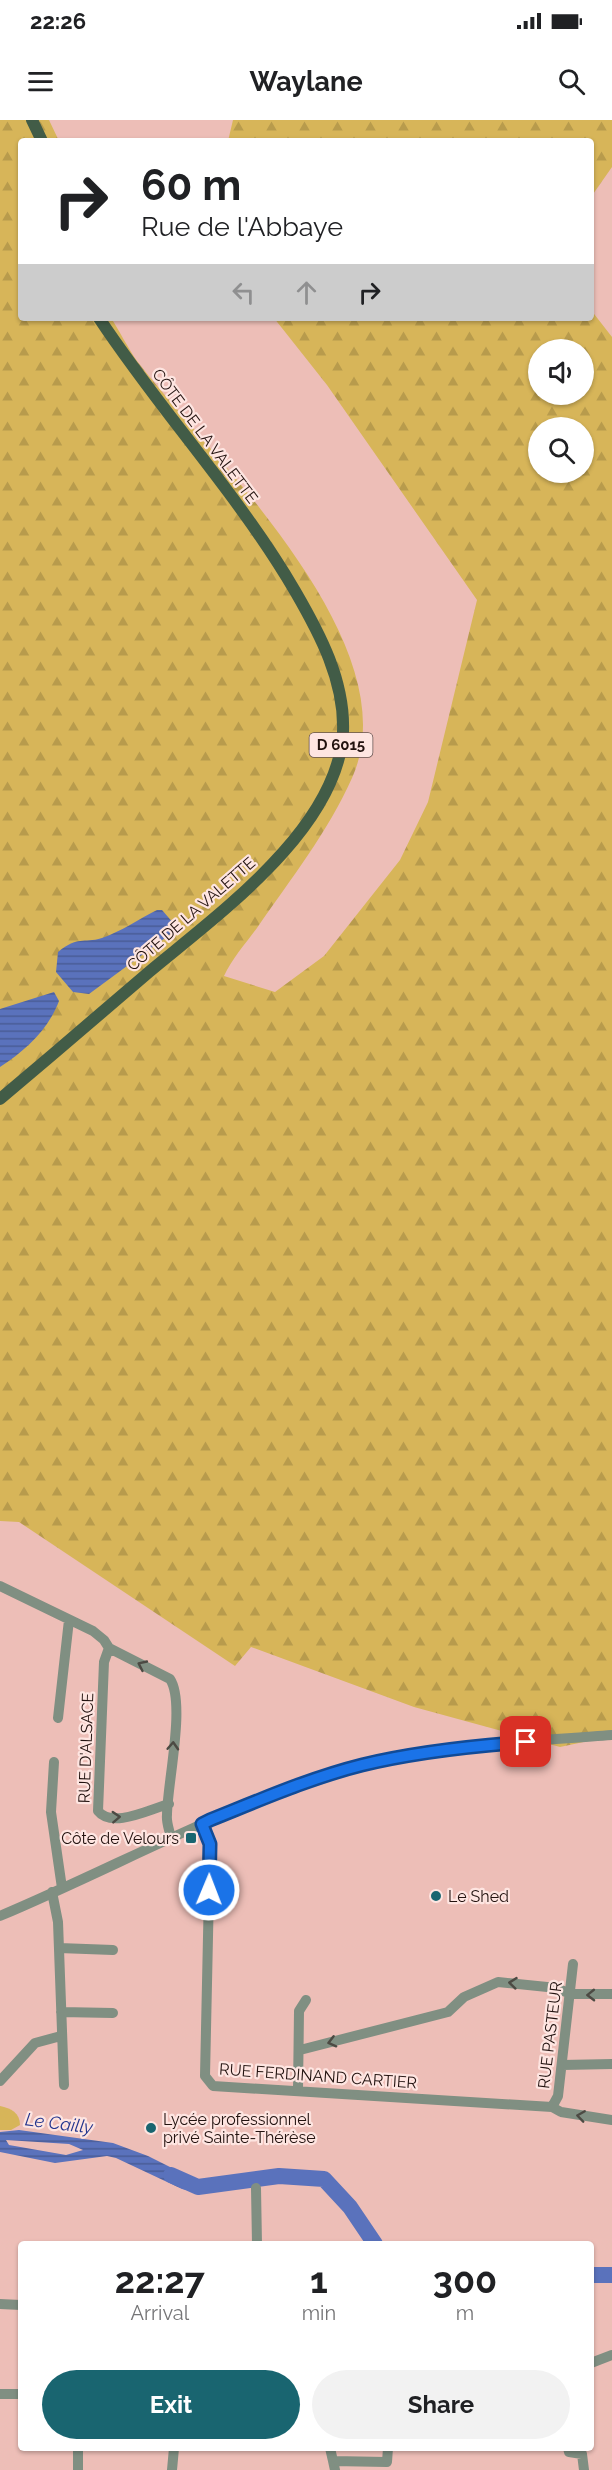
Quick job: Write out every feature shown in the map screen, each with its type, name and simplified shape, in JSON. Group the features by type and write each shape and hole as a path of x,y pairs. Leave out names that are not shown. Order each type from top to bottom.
{"main road":[{"path":"32,120 41,138"},
{"name":"CÔTE DE LA VALETTE","path":"0,1099 260,878 309,821 325,794 336,766 343,735 342,711 335,675 324,646 295,590 262,540 132,367 101,321"}],"street":[{"path":"0,1586 99,1635 109,1648 165,1676 173,1684 176,1698 169,1804 166,1816 171,1839"},
{"path":"58,1718 69,1620"},
{"name":"RUE D'ALSACE","path":"109,1648 104,1662 98,1810 104,1817 114,1819 169,1804"},
{"path":"0,1916 206,1822 342,1770 475,1746 612,1735"},
{"path":"54,1762 51,1812 57,1890 64,2085"},
{"name":"RUE FERDINAND CARTIER","path":"206,1822 210,1844 205,2076 213,2086 552,2107 561,2112 612,2120"},
{"path":"59,1948 113,1950"},
{"name":"RUE PASTEUR","path":"552,2107 558,2096 573,1964"},
{"path":"300,2050 448,2012 464,1997 490,1983 557,1988 570,1994 612,1994"},
{"path":"298,2090 299,2011 306,2000"},
{"path":"61,2012 114,2013"},
{"path":"0,2081 35,2043 61,2036"},
{"path":"562,2065 612,2064"},
{"path":"255,2188 257,2241"},
{"path":"0,2304 18,2305"},
{"path":"594,2362 612,2355"},
{"path":"0,2394 18,2394"},
{"path":"78,2451 78,2470"},
{"path":"172,2470 174,2451"},
{"path":"331,2451 334,2466 387,2462 388,2451"},
{"path":"569,2451 582,2454 585,2470"}],"green space":[{"path":"0,120 49,120 58,138 18,138 18,321 113,321 137,361 253,500 295,556 330,613 354,670 363,726 352,778 320,837 224,976 275,992 324,956 400,860 428,802 477,600 327,385 276,321 594,321 594,314 612,337 612,1736 560,1747 414,1707 251,1647 235,1666 19,1522 0,1521"},
{"path":"233,120 612,120 612,167 594,193 594,138 229,138"},
{"path":"0,2106 14,2112 20,2125 11,2130 0,2130"}],"water":[{"path":"157,910 162,910 175,925 176,930 89,994 73,992 56,972 58,952 71,943 95,940 109,935"},
{"path":"54,992 59,1001 49,1021 19,1054 0,1067 0,1009"},
{"path":"19,2130 113,2143 148,2156 192,2178 191,2191 107,2156 55,2163 0,2152 0,2132","holes":["6,2140 69,2144 83,2150 66,2155 9,2145"]}],"waterway":[{"name":"Le Cailly","path":"171,2175 198,2187 279,2176 324,2179 350,2207 373,2241"},
{"name":"Le Cailly","path":"594,2275 612,2275"}],"place":[{"name":"Côte de Velours","path":"191,1838"},
{"name":"Le Shed","path":"436,1896"},
{"name":"Lycée professionnel privé Sainte-Thérèse","path":"151,2128"}],"route":[{"path":"209,1890 210,1844 202,1824 210,1820 342,1770 401,1757 475,1746 526,1742"}]}
